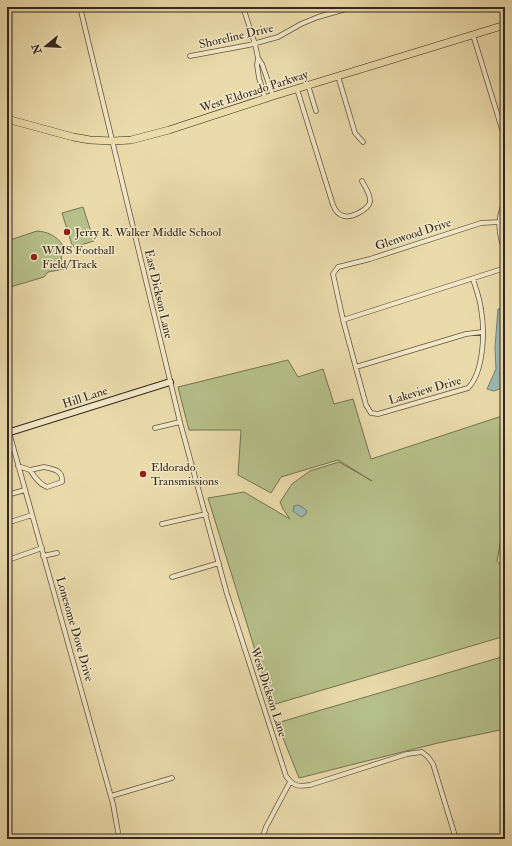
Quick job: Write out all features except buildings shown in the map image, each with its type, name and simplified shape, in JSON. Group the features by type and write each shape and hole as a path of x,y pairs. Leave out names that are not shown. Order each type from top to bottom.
{"main road":[{"name":"West Eldorado Parkway","path":"7,119 73,137 91,140 132,140 151,136 269,97 505,25"}],"street":[{"name":"East Dickson Lane","path":"80,7 170,382"},
{"path":"243,7 255,44 258,58 257,65 259,78 269,97"},
{"name":"Shoreline Drive","path":"190,56 255,44 278,37 301,24 318,17 353,7"},
{"path":"473,35 505,139"},
{"path":"258,58 262,64 269,97"},
{"path":"338,76 355,132 363,142"},
{"path":"308,86 316,111"},
{"path":"297,89 333,206 337,213 344,216 350,216 359,213 368,206 370,201 369,195 362,181"},
{"path":"505,201 498,222 499,234 505,253"},
{"name":"Glenwood Drive","path":"343,320 333,274 338,267 370,259 481,223 498,222"},
{"path":"482,332 466,334 356,366 343,320 505,268"},
{"name":"Lakeview Drive","path":"356,366 366,405 371,413 378,414 468,388 474,383 480,366 482,332 481,308 473,279"},
{"name":"West Dickson Lane","path":"170,382 227,594 282,765 290,782"},
{"name":"Hill Lane","path":"8,433 170,382"},
{"path":"155,428 180,422"},
{"name":"Lonesome Dove Drive","path":"8,433 42,548 111,796 118,832"},
{"path":"18,466 30,470 44,486 62,482 61,474 58,471 44,467 30,470"},
{"path":"7,495 25,490"},
{"path":"162,524 206,514"},
{"path":"7,523 32,516"},
{"path":"11,559 42,548"},
{"path":"43,556 57,553"},
{"path":"172,577 219,563"},
{"path":"262,839 266,827 290,782 298,787 310,785 414,752 422,752 433,764 456,839"},
{"path":"111,796 172,778"}],"green space":[{"path":"83,207 94,241 74,247 72,245 62,213"},
{"name":"WMS Football Field/Track","path":"37,231 45,232 51,235 63,245 61,261 64,269 48,272 44,277 7,288 7,241"},
{"path":"288,360 298,377 323,369 334,404 353,399 371,459 505,415 505,524 497,561 505,568 505,636 272,705 208,498 244,492 290,519 280,502 292,484 310,471 339,462 372,481 338,460 281,477 271,493 238,475 241,430 189,430 178,387"},
{"path":"505,656 505,729 438,743 299,778 277,723"}],"water":[{"path":"505,308 505,387 494,391 487,389 496,369 495,347 498,309"},
{"path":"298,505 307,511 305,515 301,517 293,511 294,506"}],"place":[{"name":"Jerry R. Walker Middle School","path":"67,232"},
{"name":"WMS Football Field/Track","path":"34,257"},
{"name":"Eldorado Transmissions","path":"143,474"}]}
